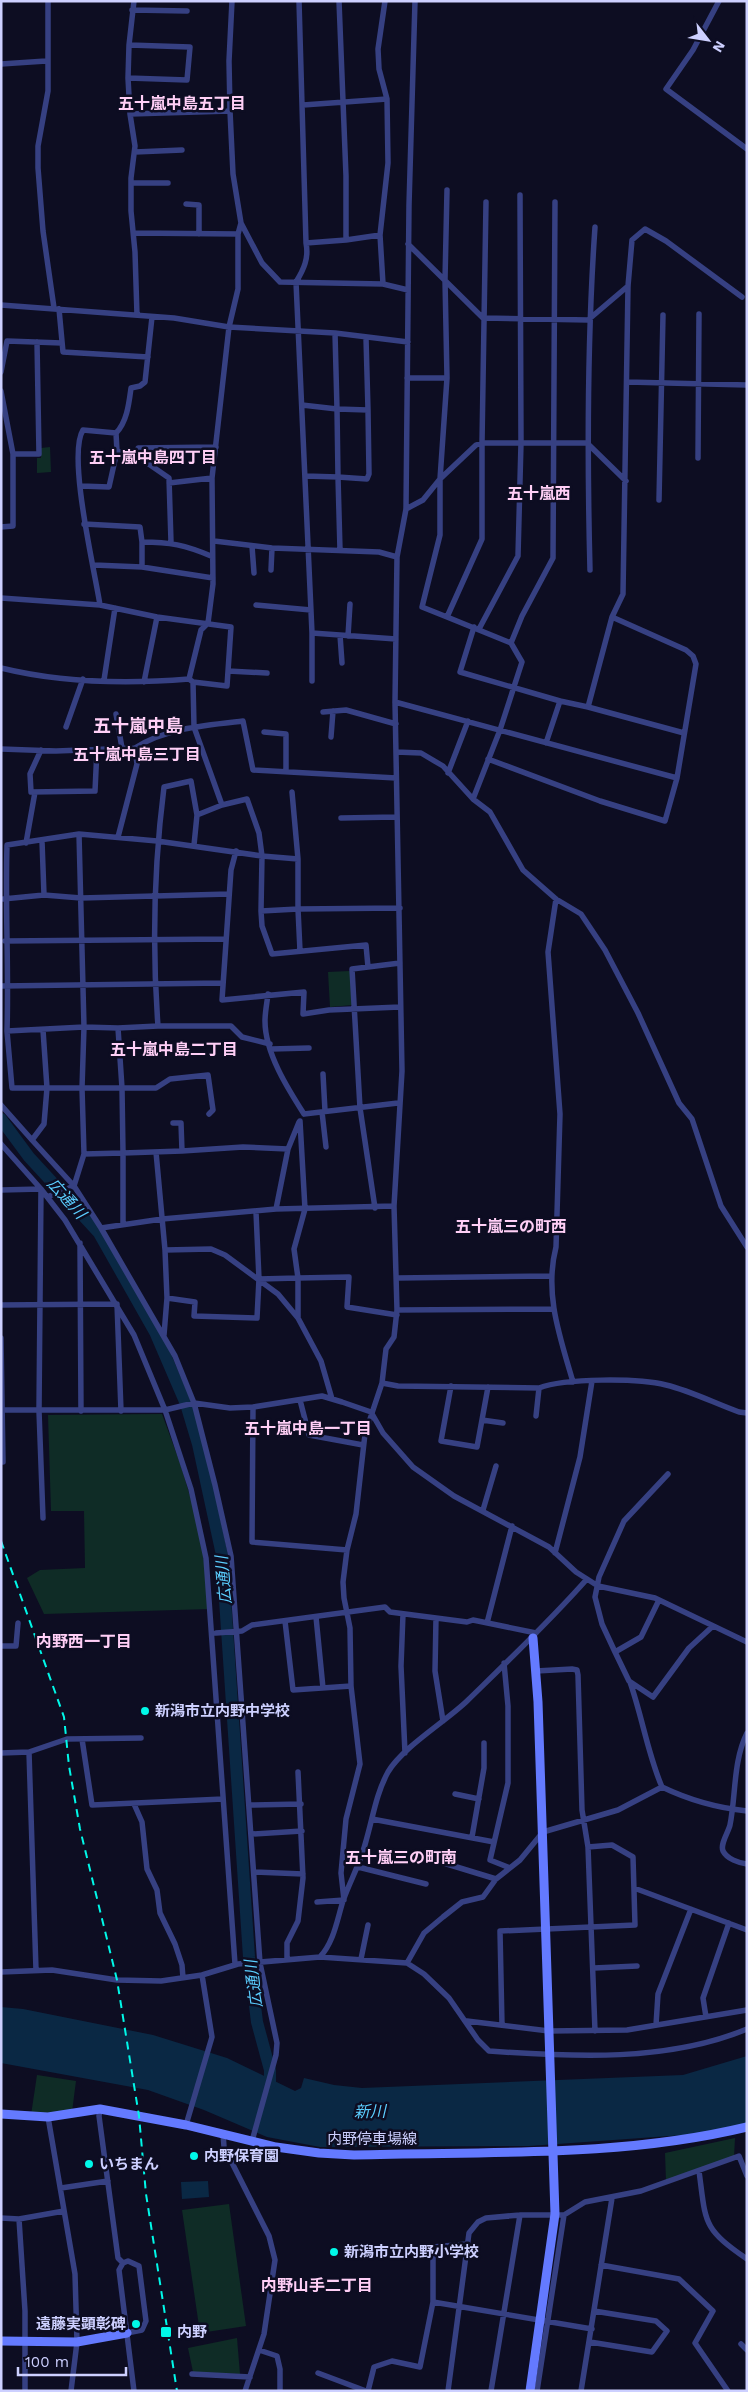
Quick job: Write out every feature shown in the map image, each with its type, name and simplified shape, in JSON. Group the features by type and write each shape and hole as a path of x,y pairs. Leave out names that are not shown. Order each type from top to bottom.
{"main road":[{"path":"530,2391 560,2215 555,2200 547,1929 534,1636"},
{"name":"内野停車場線","path":"1,2114 48,2117 100,2109 186,2125 297,2150 354,2154 570,2150 667,2143 747,2127"},
{"path":"1,2341 77,2342 127,2333"}],"street":[{"path":"48,1 46,61 48,91 38,146 38,168 42,231 63,352 148,357"},
{"path":"134,1 129,45 128,78 135,152 131,183 137,315"},
{"path":"232,1 229,61 233,174 241,223 262,263 280,282 384,284 408,290"},
{"path":"299,1 306,243 308,254 303,270 296,282 300,333 309,548 312,681"},
{"path":"339,1 346,176 346,240"},
{"path":"384,284 380,235 388,163 387,99 379,69 378,56 385,1"},
{"path":"344,1900 341,1873 346,1820 360,1764 351,1686 350,1628 343,1582 347,1550 356,1514 363,1445 371,1412 382,1382 386,1349 394,1338 397,1312 394,1206 400,1114 398,1103 402,1071 395,702 397,558 406,509 408,244 415,1"},
{"path":"720,1 692,50 666,89 747,149"},
{"path":"132,10 188,11"},
{"path":"128,78 187,80 190,47 129,45"},
{"path":"1,64 46,61"},
{"path":"303,105 387,99"},
{"path":"130,114 230,110"},
{"path":"135,152 182,150"},
{"path":"131,183 168,183"},
{"path":"448,190 445,280 447,378 440,479 440,535 422,607 511,643 522,662 500,730 473,799"},
{"path":"520,196 519,320 521,443 518,556 476,628 460,672 560,701 684,733"},
{"path":"447,617 482,539 483,318 486,202"},
{"path":"511,643 522,616 553,558 555,202"},
{"path":"186,204 199,204 199,234"},
{"path":"222,805 194,727 191,680 201,630 208,623 213,578 211,556 214,541 212,478 229,327 238,289 238,234 241,223"},
{"path":"590,570 587,443 588,320 595,228"},
{"path":"588,707 612,617 624,594 628,286 632,240 645,229 666,241 742,298"},
{"path":"134,232 238,234"},
{"path":"306,243 380,235"},
{"path":"408,244 483,318 588,320 628,286"},
{"path":"1,305 174,318 229,327 300,333 335,333 408,342"},
{"path":"698,458 699,314"},
{"path":"659,500 663,315"},
{"path":"81,486 109,487 118,451 116,432 124,418 131,388 140,386 145,382 152,317"},
{"path":"335,333 340,550"},
{"path":"305,476 367,479 369,474 366,338"},
{"path":"1,372 7,341 62,343"},
{"path":"13,454 39,454 37,342"},
{"path":"407,378 447,378"},
{"path":"627,382 747,385"},
{"path":"1,391 13,454 12,526 1,527"},
{"path":"302,405 368,410"},
{"path":"100,605 94,565 84,524 79,462 80,434 83,430 116,432"},
{"path":"406,509 423,500 440,479 476,444 482,443 587,443 626,481"},
{"path":"136,457 138,448 216,446"},
{"path":"118,451 136,457 169,478 171,542"},
{"path":"170,483 212,478"},
{"path":"84,524 140,527 142,568"},
{"path":"214,541 272,548 379,552 397,558"},
{"path":"142,542 171,542 186,545 211,556"},
{"path":"252,546 254,573"},
{"path":"271,570 272,548"},
{"path":"94,565 142,568 213,578"},
{"path":"1,598 100,605 157,617 208,623 231,628 228,686 191,680 144,682 83,679 1,668"},
{"path":"348,636 350,604"},
{"path":"256,605 310,610"},
{"path":"104,680 115,608"},
{"path":"144,682 157,617"},
{"path":"488,759 600,801 665,821 676,778 696,664 693,656 686,650 612,617"},
{"path":"312,633 396,639"},
{"path":"340,635 342,663"},
{"path":"228,671 267,673"},
{"path":"66,728 83,679"},
{"path":"546,743 560,701"},
{"path":"395,702 676,778"},
{"path":"324,712 346,710 396,724"},
{"path":"331,737 333,711"},
{"path":"116,714 122,748"},
{"path":"1,748 41,750 135,748 146,741 194,727 243,721 253,770 286,770 396,778"},
{"path":"448,773 468,721"},
{"path":"264,732 286,734 286,770"},
{"path":"118,837 137,764 135,748"},
{"path":"41,750 30,774 31,792 96,791 97,749"},
{"path":"396,752 421,753 443,766 473,799 490,812 523,870 556,899 581,914 605,950 638,1013 679,1103 692,1119 721,1206 747,1248"},
{"path":"158,1026 155,984 157,841 164,787 191,781 197,815 194,845"},
{"path":"26,844 35,792"},
{"path":"292,792 298,858 300,951"},
{"path":"197,815 222,805 247,800 259,833 262,856 262,926 272,954 366,945 368,967"},
{"path":"341,818 396,817"},
{"path":"48,1197 73,1186 84,1154 82,1088 84,1028 79,834"},
{"path":"208,1114 212,1110 208,1075 170,1079 156,1088 12,1088 7,1031 8,986 3,899 7,845 26,844 79,834 194,845 262,856 298,858"},
{"path":"42,841 44,895"},
{"path":"236,851 231,870 222,1000 268,994 304,992 303,1014 355,1008 400,1007"},
{"path":"3,899 44,895 81,898 229,894"},
{"path":"556,899 548,952 560,1114 556,1247 551,1276 553,1309 573,1382"},
{"path":"261,911 400,908"},
{"path":"5,941 155,938 225,939"},
{"path":"375,1208 360,1108 352,969 400,963"},
{"path":"1,986 222,983"},
{"path":"268,994 265,1023 270,1046 282,1080 304,1114"},
{"path":"7,1031 158,1026 231,1026 242,1037 270,1046 309,1048"},
{"path":"118,1028 122,1088 123,1224"},
{"path":"32,1140 44,1124 47,1088 43,1030"},
{"path":"323,1074 326,1147"},
{"path":"304,1114 398,1103"},
{"path":"1,1105 73,1186 101,1228 164,1336 191,1404 215,1484 231,1556 255,1872 258,1963 277,2043 276,2055 252,2141"},
{"path":"276,1209 288,1149 304,1114"},
{"path":"298,1318 298,1278 294,1249 305,1209 300,1121"},
{"path":"173,1123 188,1122"},
{"path":"181,1123 182,1151"},
{"path":"1,1144 48,1197 80,1243 134,1335 166,1410 191,1489 206,1558 236,1964"},
{"path":"84,1154 242,1147 288,1149"},
{"path":"156,1152 165,1250 167,1298 164,1336"},
{"path":"1,1190 41,1189"},
{"path":"41,1189 39,1410 43,1518"},
{"path":"101,1228 162,1219 276,1209 375,1208 394,1206"},
{"path":"167,1298 195,1302 194,1316 257,1318 259,1279 256,1212"},
{"path":"80,1243 82,1411"},
{"path":"165,1250 211,1249 259,1279 289,1304 321,1361 332,1399"},
{"path":"397,1278 551,1276"},
{"path":"259,1279 349,1277 347,1307 397,1312 553,1309"},
{"path":"1,1304 116,1304"},
{"path":"116,1304 121,1410"},
{"path":"1,1338 3,1462"},
{"path":"382,1382 398,1386 539,1388 552,1383 573,1382 625,1381 663,1384 739,1412 747,1413"},
{"path":"556,1553 580,1456 592,1382"},
{"path":"451,1386 441,1441 477,1447 488,1387"},
{"path":"536,1416 539,1388"},
{"path":"2,1410 166,1410 191,1404 230,1408 253,1407 322,1396 332,1399 371,1412 383,1433 413,1467 454,1496 512,1526 556,1553 598,1586 659,1600 747,1642"},
{"path":"300,1400 309,1435 363,1445"},
{"path":"253,1407 252,1542 347,1550"},
{"path":"482,1420 503,1423"},
{"path":"483,1510 496,1466"},
{"path":"668,1474 624,1521 599,1578 595,1597 602,1624 630,1682 662,1787 682,1796 731,1810 747,1811"},
{"path":"487,1622 512,1526"},
{"path":"320,1957 332,1938 344,1900 358,1867 378,1792 389,1770 405,1753 467,1702 504,1663 534,1636 587,1579"},
{"path":"615,1652 641,1637 659,1600"},
{"path":"216,1633 237,1632 252,1625 316,1618 385,1607 390,1612 403,1614 487,1622 534,1636"},
{"path":"403,1614 401,1666 405,1753"},
{"path":"316,1618 323,1688"},
{"path":"436,1618 435,1671 443,1722"},
{"path":"285,1621 293,1690 351,1686"},
{"path":"1,1646 16,1646 18,1623"},
{"path":"630,1682 653,1697 688,1648 713,1626"},
{"path":"504,1663 508,1706 508,1783 490,1860 510,1868"},
{"path":"536,1671 577,1670 584,1819 588,1847 596,2031"},
{"path":"747,1733 740,1748 730,1825 723,1850 740,1863 747,1864"},
{"path":"1,1753 29,1752 67,1739 142,1738"},
{"path":"82,1739 92,1805 224,1800"},
{"path":"472,1837 484,1768 484,1743"},
{"path":"29,1752 36,1970"},
{"path":"287,1960 287,1943 298,1921 304,1874 298,1772"},
{"path":"407,1963 424,1933 462,1902 482,1897 496,1879 520,1860 543,1832 618,1810 662,1787"},
{"path":"455,1794 478,1799"},
{"path":"134,1804 142,1822 148,1869 157,1890 160,1913 182,1965 183,1978"},
{"path":"250,1804 301,1804"},
{"path":"372,1819 494,1842"},
{"path":"252,1834 302,1831"},
{"path":"502,2025 500,1931 635,1925 633,1858 612,1845 588,1847"},
{"path":"437,1861 496,1879"},
{"path":"358,1867 426,1884"},
{"path":"255,1872 304,1874"},
{"path":"634,1888 747,1930"},
{"path":"317,1902 344,1900"},
{"path":"656,2024 658,1994 691,1909"},
{"path":"706,2017 703,1998 729,1923"},
{"path":"361,1959 368,1925"},
{"path":"1,1972 52,1970 117,1980 161,1981 202,1975 236,1964 320,1957 407,1963 441,1990 467,2021 478,2040 489,2050 595,2055 661,2050 730,2036 747,2029"},
{"path":"594,1968 637,1966"},
{"path":"186,2125 212,2037 202,1975"},
{"path":"467,2021 502,2025 549,2034 627,2030 747,2010"},
{"path":"100,2109 99,2116 118,2258 123,2263"},
{"path":"48,2117 76,2274 77,2342 71,2391"},
{"path":"223,2133 224,2147 269,2236 275,2260 264,2334 245,2391"},
{"path":"448,2391 469,2233 478,2222 498,2216 560,2215 585,2202 641,2191 739,2156 747,2176"},
{"path":"700,2171 708,2224 722,2242 747,2259"},
{"path":"61,2188 108,2181"},
{"path":"582,2391 612,2198"},
{"path":"1,2218 19,2219 64,2211"},
{"path":"491,2391 505,2316 520,2215"},
{"path":"537,2391 560,2215"},
{"path":"19,2219 26,2341 25,2391"},
{"path":"318,2372 367,2391 374,2367 392,2361 420,2367 433,2302 433,2247 468,2244"},
{"path":"123,2263 133,2262 138,2266 146,2321 142,2330 127,2333"},
{"path":"123,2263 119,2270 134,2391"},
{"path":"601,2266 679,2279 713,2311 695,2343 728,2391"},
{"path":"433,2302 505,2316 592,2329"},
{"path":"590,2342 652,2352 667,2331 656,2321 594,2311"},
{"path":"741,2344 747,2350"},
{"path":"259,2350 277,2356 280,2369 280,2391"},
{"path":"192,2374 250,2377"}],"green space":[{"path":"50,447 51,472 37,473 37,458 41,458 41,448"},
{"path":"350,971 353,1005 330,1007 328,972"},
{"path":"162,1414 181,1466 200,1530 210,1609 44,1614 27,1578 40,1570 85,1568 84,1511 51,1511 48,1415"},
{"path":"37,2075 76,2081 72,2112 31,2115"},
{"path":"735,2138 734,2157 666,2181 665,2153"},
{"path":"229,2204 246,2326 200,2333 182,2210"},
{"path":"237,2338 240,2374 193,2372 188,2348"}],"water":[{"name":"新川","path":"1,2007 23,2009 153,2035 227,2058 295,2091 301,2088 304,2078 334,2085 362,2088 683,2075 747,2056 747,2124 726,2132 529,2146 320,2147 267,2137 204,2110 148,2090 1,2063"},
{"path":"208,2181 209,2197 182,2199 181,2182"}],"waterway":[{"name":"広通川","path":"1,1119 29,1157 99,1233 155,1332 186,1404 198,1444 222,1555 249,1957 257,2022 270,2070 270,2084"}],"railway":[{"path":"1,1541 64,1717 69,1766 80,1829 117,1980 139,2116 146,2194 177,2391"}],"place":[{"name":"新潟市立内野中学校","path":"145,1711"},
{"name":"内野保育園","path":"194,2156"},
{"name":"いちまん","path":"89,2164"},
{"name":"新潟市立内野小学校","path":"334,2252"},
{"name":"遠藤実顕彰碑","path":"136,2324"},
{"name":"内野","path":"166,2332"}],"district":[{"name":"五十嵐中島五丁目","path":"182,103"},
{"name":"五十嵐中島四丁目","path":"153,457"},
{"name":"五十嵐西","path":"539,493"},
{"name":"五十嵐中島","path":"138,726"},
{"name":"五十嵐中島三丁目","path":"137,754"},
{"name":"五十嵐中島二丁目","path":"174,1049"},
{"name":"五十嵐三の町西","path":"511,1226"},
{"name":"五十嵐中島一丁目","path":"308,1428"},
{"name":"内野西一丁目","path":"84,1641"},
{"name":"五十嵐三の町南","path":"401,1857"},
{"name":"内野山手二丁目","path":"317,2285"}]}
